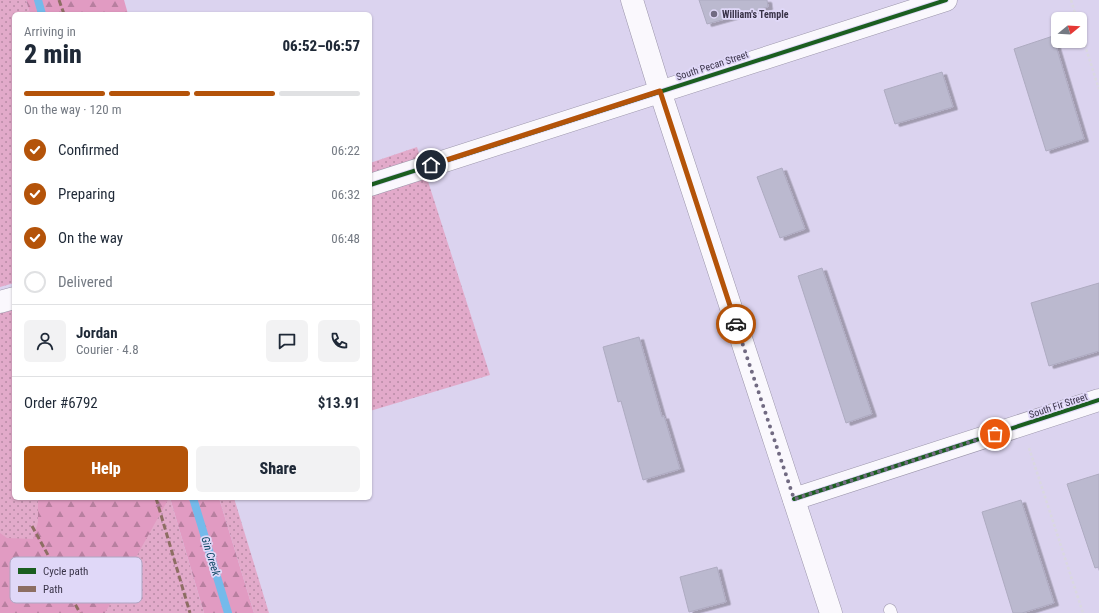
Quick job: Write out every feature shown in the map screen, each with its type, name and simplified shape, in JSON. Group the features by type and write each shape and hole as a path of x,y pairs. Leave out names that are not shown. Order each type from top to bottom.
{"street":[{"path":"632,0 660,91 831,613"},
{"name":"South Pecan Street","path":"372,184 946,0"},
{"path":"0,302 12,299"},
{"name":"South Fir Street","path":"794,499 1099,400"}],"path":[{"path":"1070,0 1074,12"},
{"path":"1086,48 1099,89"},
{"path":"1022,425 1083,613"}],"shaded area":[{"path":"0,0 26,0 29,12 12,12 12,284 0,287"},
{"path":"417,147 490,375 372,410 372,162"},
{"path":"12,306 12,500 171,500 204,613 0,613 0,310"},
{"path":"220,500 235,500 269,613 254,613"}],"green space":[{"path":"26,0 124,0 127,12 29,12"},
{"path":"38,500 168,500 136,557 10,557 10,603 111,603 105,613 0,613 0,533 7,538 33,539 38,522"},
{"path":"171,500 220,500 254,613 204,613"}],"building":[{"path":"699,0 767,0 768,7 707,24"},
{"path":"1051,37 1051,48 1057,48 1084,139 1046,151 1014,49"},
{"path":"942,72 953,107 895,124 884,90"},
{"path":"782,168 805,229 780,238 757,177"},
{"path":"822,268 872,414 846,423 798,276"},
{"path":"1099,283 1099,351 1049,366 1031,303"},
{"path":"639,337 662,417 664,416 680,469 643,480 621,401 618,402 603,347"},
{"path":"1099,474 1099,567 1095,568 1067,484"},
{"path":"1021,500 1054,603 1022,613 1013,613 982,512"},
{"path":"717,567 726,602 689,612 680,577"}],"waterway":[{"name":"Gin Creek","path":"38,0 41,12"},
{"name":"Gin Creek","path":"194,500 228,613"}],"marked path":[{"path":"59,0 63,12"},
{"path":"157,500 190,613"},
{"path":"32,526 49,557"},
{"path":"74,603 80,613"}],"cycle path":[{"path":"372,184 946,0"},
{"path":"794,499 1099,400"}],"way so far":[{"path":"736,324 794,499 995,434"}],"place":[{"name":"William's Temple","path":"714,14"}],"route":[{"path":"431,165 660,91 736,324"}]}
